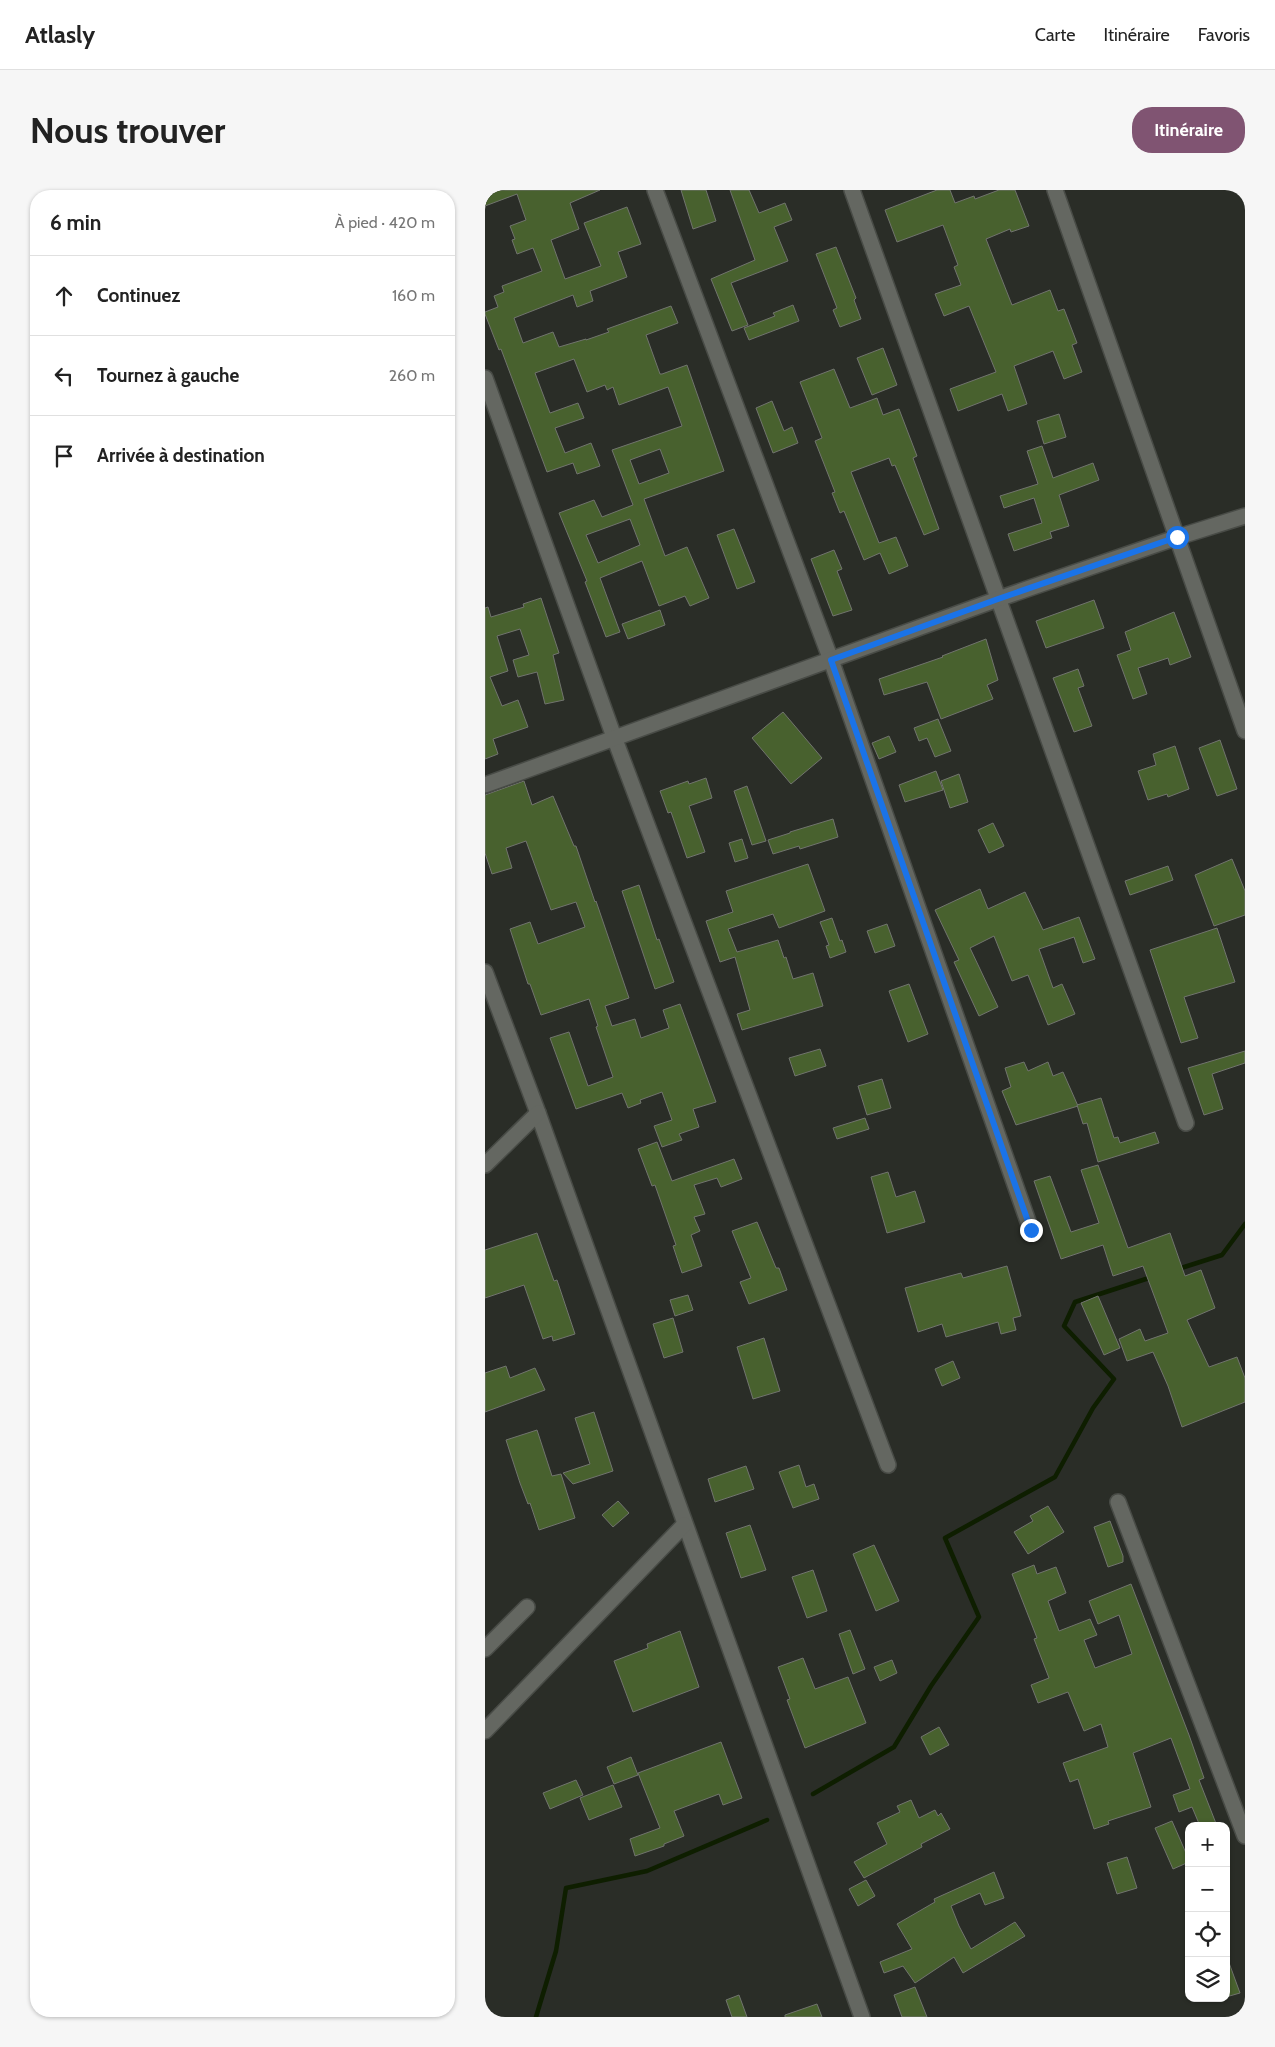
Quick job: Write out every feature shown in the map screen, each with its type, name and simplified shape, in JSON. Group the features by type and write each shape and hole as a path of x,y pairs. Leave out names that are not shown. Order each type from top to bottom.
{"street":[{"path":"655,190 831,660 1031,1230"},
{"path":"852,190 1186,1123"},
{"path":"1055,190 1245,730"},
{"path":"485,378 614,737 888,1465"},
{"path":"485,785 998,599 1177,537 1245,516"},
{"path":"485,972 538,1113 862,2017"},
{"path":"485,1165 538,1113"},
{"path":"1118,1502 1245,1836"},
{"path":"485,1731 685,1525"},
{"path":"485,1649 527,1607"}],"building":[{"path":"485,190 600,190 570,203 579,229 551,240 565,279 601,266 584,223 627,207 641,244 618,252 627,277 590,291 593,301 577,307 573,295 514,318 523,343 553,332 559,347 609,332 607,329 671,306 678,323 646,335 660,374 687,365 724,471 644,499 665,556 687,547 709,598 690,606 685,596 659,606 642,561 600,578 620,632 606,637 585,582 587,581 559,513 594,500 602,517 633,505 612,450 682,426 668,387 619,405 613,387 607,390 605,385 587,392 574,359 535,373 550,413 578,403 584,418 555,428 565,453 591,443 600,466 577,474 573,463 547,472 501,349 499,350 485,314 485,312 498,307 494,296 504,292 502,286 542,271 533,248 517,254 512,240 515,239 510,226 526,220 517,194 485,206","holes":["660,449 669,473 639,484 630,460","630,519 640,545 598,563 586,535"]},
{"path":"681,190 706,190 716,221 693,229"},
{"path":"730,190 749,190 759,213 785,203 792,220 774,227 788,261 731,283 748,325 732,331 711,279 755,260"},
{"path":"937,190 950,190 955,203 974,196 975,199 999,190 1015,190 1029,226 1011,232 1010,229 986,239 1012,305 1050,290 1058,311 1064,309 1077,343 1072,345 1082,372 1064,379 1053,351 1014,366 1027,404 1008,411 1002,394 958,411 950,389 996,372 969,306 944,316 935,294 961,285 954,267 958,265 943,225 897,242 885,210"},
{"path":"836,247 856,298 854,300 861,319 840,327 833,310 837,308 816,254"},
{"path":"793,305 799,321 749,340 744,328 775,316 773,313"},
{"path":"883,348 897,385 872,395 857,358"},
{"path":"834,369 850,408 877,398 883,415 899,409 917,456 913,458 939,529 924,535 895,465 892,466 889,458 851,472 879,543 896,537 908,566 889,574 880,553 864,560 844,511 840,513 832,493 835,492 815,441 822,438 800,382"},
{"path":"772,401 784,431 792,427 798,443 773,453 756,408"},
{"path":"1059,414 1066,437 1044,444 1037,421"},
{"path":"1042,446 1053,478 1093,463 1099,480 1059,495 1069,526 1050,532 1052,538 1014,551 1008,534 1042,523 1034,498 1004,508 1000,496 1038,484 1027,451"},
{"path":"734,529 755,582 737,589 717,535"},
{"path":"834,550 842,569 837,571 852,610 833,616 811,559"},
{"path":"541,598 559,653 553,655 564,700 545,704 537,672 518,677 513,660 529,655 520,629 497,636 508,671 490,677 502,706 518,700 528,727 493,739 498,754 485,759 485,608 488,607 491,617 524,607 523,604"},
{"path":"1094,600 1104,628 1046,648 1036,621"},
{"path":"660,610 665,625 628,639 622,624"},
{"path":"1174,612 1191,657 1170,665 1168,658 1138,668 1147,694 1133,699 1117,655 1131,650 1125,632"},
{"path":"986,639 998,680 987,685 993,699 941,719 927,682 884,695 879,679 943,657"},
{"path":"1078,669 1084,686 1078,688 1092,726 1074,732 1053,678"},
{"path":"783,712 822,758 791,784 752,738"},
{"path":"938,719 951,751 935,757 927,738 919,741 914,728"},
{"path":"889,736 896,752 879,759 872,743"},
{"path":"1220,740 1237,789 1217,796 1199,748"},
{"path":"1175,746 1189,789 1168,797 1167,794 1148,800 1138,771 1156,765 1153,754"},
{"path":"936,771 943,790 905,802 899,785"},
{"path":"959,774 968,802 950,808 941,781"},
{"path":"706,778 712,798 689,806 705,852 687,858 671,812 668,813 660,791 688,781 689,784"},
{"path":"524,781 532,805 553,796 574,846 576,846 596,901 629,998 605,1006 612,1026 635,1019 641,1038 669,1028 663,1010 680,1004 716,1102 693,1109 699,1127 679,1134 682,1140 662,1147 654,1126 672,1120 662,1092 640,1100 641,1103 628,1108 622,1093 576,1109 550,1038 569,1032 588,1086 613,1077 596,1027 598,1026 589,999 541,1015 530,984 528,984 510,929 530,922 538,944 585,927 576,902 551,910 526,841 506,848 512,868 492,874 485,853 485,795"},
{"path":"747,786 766,841 752,845 734,791"},
{"path":"833,819 838,837 800,849 799,846 773,854 768,840"},
{"path":"993,823 1004,846 989,853 978,830"},
{"path":"742,839 748,858 735,862 729,843"},
{"path":"1232,859 1245,891 1245,915 1214,926 1195,875"},
{"path":"808,864 825,911 779,928 773,914 728,929 737,952 778,940 793,979 813,973 823,1006 742,1030 737,1014 750,1010 735,957 720,962 706,921 733,912 726,891"},
{"path":"1168,866 1173,880 1130,895 1125,881"},
{"path":"639,885 657,940 659,939 674,982 655,989 622,891"},
{"path":"980,889 988,909 1025,892 1043,930 1079,917 1095,959 1083,963 1074,937 1039,949 1053,988 1062,984 1075,1014 1048,1025 1028,975 1012,981 994,936 970,948 998,1007 979,1016 954,962 959,960 935,910"},
{"path":"832,918 846,952 830,958 826,946 829,945 820,922"},
{"path":"887,924 895,946 875,953 867,931"},
{"path":"1217,928 1235,982 1184,997 1198,1038 1181,1043 1150,950"},
{"path":"909,984 928,1034 908,1042 889,991"},
{"path":"820,1049 826,1066 795,1076 789,1058"},
{"path":"1245,1051 1245,1063 1212,1074 1223,1109 1204,1115 1188,1068"},
{"path":"1024,1062 1028,1071 1048,1062 1053,1076 1063,1072 1078,1106 1016,1125 1002,1091 1011,1087 1005,1068"},
{"path":"882,1079 891,1108 867,1115 858,1086"},
{"path":"1101,1098 1114,1138 1118,1137 1120,1143 1155,1132 1159,1143 1098,1162 1087,1123 1083,1124 1077,1105"},
{"path":"865,1118 869,1129 837,1139 833,1128"},
{"path":"657,1142 672,1181 734,1159 742,1179 721,1187 717,1178 694,1185 705,1214 694,1217 700,1231 691,1235 702,1266 682,1273 673,1246 676,1245 655,1185 652,1186 638,1149"},
{"path":"1098,1165 1128,1248 1170,1233 1185,1276 1201,1270 1215,1308 1187,1320 1209,1367 1237,1357 1245,1378 1245,1402 1182,1427 1168,1386 1153,1352 1127,1361 1119,1339 1140,1329 1145,1341 1168,1333 1143,1266 1113,1276 1103,1245 1061,1259 1034,1181 1050,1176 1071,1232 1099,1223 1081,1170"},
{"path":"888,1172 896,1197 915,1191 925,1222 887,1233 871,1177"},
{"path":"757,1222 776,1268 779,1268 787,1290 749,1304 740,1282 751,1278 732,1231"},
{"path":"537,1233 554,1281 557,1280 575,1334 553,1341 552,1336 543,1339 524,1285 485,1298 485,1250"},
{"path":"1007,1266 1021,1316 1013,1318 1016,1330 1001,1334 998,1322 946,1337 942,1324 918,1332 905,1288 961,1273 963,1278"},
{"path":"688,1295 693,1310 675,1316 670,1300"},
{"path":"1098,1296 1120,1348 1104,1355 1081,1303"},
{"path":"673,1318 683,1352 664,1358 653,1324"},
{"path":"764,1338 780,1391 753,1399 737,1347"},
{"path":"953,1361 960,1378 942,1386 935,1369"},
{"path":"506,1366 510,1378 535,1368 545,1390 485,1412 485,1373"},
{"path":"594,1412 613,1471 573,1484 563,1473 590,1464 575,1418"},
{"path":"537,1430 552,1476 561,1474 575,1518 539,1530 530,1503 528,1504 520,1483 506,1440"},
{"path":"799,1465 806,1487 814,1484 819,1499 793,1508 779,1472"},
{"path":"746,1466 754,1489 715,1502 708,1479"},
{"path":"618,1501 629,1513 613,1527 602,1515"},
{"path":"1048,1506 1064,1532 1028,1554 1014,1532 1033,1521 1030,1516"},
{"path":"1110,1521 1123,1556 1123,1562 1108,1567 1094,1527"},
{"path":"750,1525 766,1570 741,1578 726,1533"},
{"path":"874,1545 899,1601 876,1611 853,1554"},
{"path":"1034,1565 1037,1574 1056,1567 1066,1593 1048,1601 1059,1631 1090,1619 1097,1635 1084,1640 1095,1668 1132,1654 1119,1615 1098,1624 1089,1601 1131,1584 1189,1735 1204,1778 1199,1780 1215,1822 1198,1822 1192,1807 1179,1812 1173,1795 1190,1789 1171,1738 1133,1753 1151,1807 1108,1821 1109,1824 1094,1829 1078,1779 1070,1782 1063,1763 1108,1747 1101,1724 1084,1731 1068,1692 1038,1703 1031,1685 1049,1678 1034,1639 1037,1638 1012,1574"},
{"path":"813,1570 827,1611 807,1618 792,1577"},
{"path":"850,1630 865,1669 853,1674 839,1634"},
{"path":"680,1631 699,1687 633,1712 614,1661 648,1648 647,1644"},
{"path":"803,1658 815,1689 848,1677 866,1723 805,1748 787,1700 790,1699 778,1667"},
{"path":"892,1660 897,1673 880,1681 874,1667"},
{"path":"939,1727 949,1745 930,1755 921,1737"},
{"path":"721,1742 742,1798 723,1805 719,1794 674,1811 684,1836 664,1844 664,1846 635,1856 630,1839 660,1828 638,1773"},
{"path":"631,1757 638,1775 614,1784 607,1767"},
{"path":"576,1780 583,1795 550,1809 543,1793"},
{"path":"613,1785 622,1807 589,1820 580,1798"},
{"path":"911,1800 919,1818 935,1810 938,1816 941,1813 950,1829 921,1844 922,1847 864,1878 854,1862 887,1844 877,1823 900,1812 897,1806"},
{"path":"1172,1821 1185,1851 1185,1864 1173,1869 1155,1828"},
{"path":"1127,1857 1137,1888 1117,1894 1107,1863"},
{"path":"994,1872 1004,1898 985,1905 980,1893 951,1906 959,1926 971,1949 1015,1922 1025,1936 963,1973 954,1957 915,1983 903,1966 884,1973 880,1962 912,1949 897,1924 935,1902 934,1899"},
{"path":"866,1880 875,1896 858,1906 849,1889"},
{"path":"1230,1966 1240,1993 1230,1996"},
{"path":"915,1987 927,2017 902,2017 894,1995"},
{"path":"739,1995 747,2017 732,2017 726,2000"},
{"path":"817,2004 822,2017 785,2017 785,2015"}],"waterway":[{"path":"1178,1269 1222,1255 1245,1224"},
{"path":"813,1794 894,1747 931,1686 979,1617 945,1538 1055,1477 1093,1408 1114,1379 1064,1326 1075,1302 1152,1277"},
{"path":"536,2017 556,1951 566,1888 647,1871 767,1820"}],"route":[{"path":"1031,1230 831,660 998,599 1177,537"}]}
